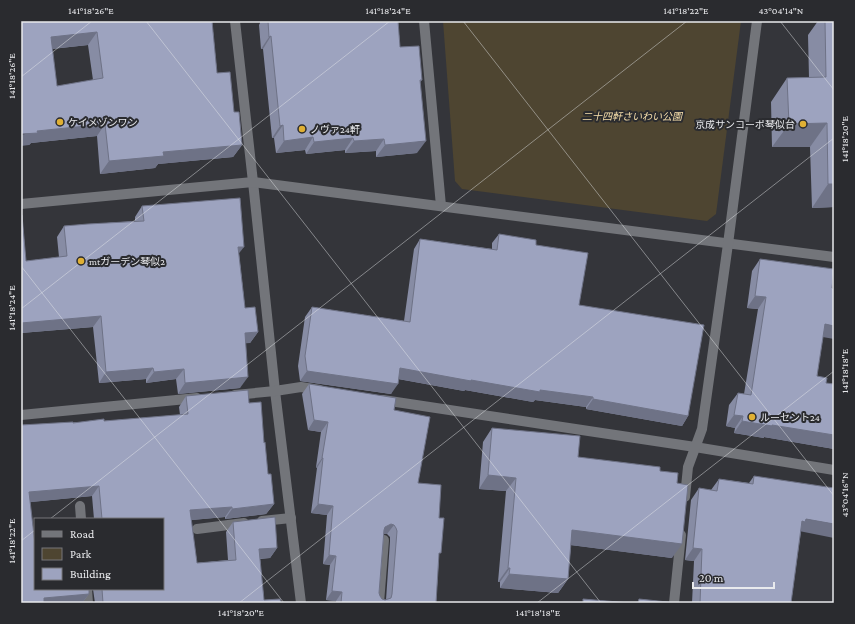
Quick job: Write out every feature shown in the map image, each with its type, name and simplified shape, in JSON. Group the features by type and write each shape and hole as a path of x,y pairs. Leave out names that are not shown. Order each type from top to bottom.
{"street":[{"path":"235,21 275,391 301,603"},
{"path":"424,21 440,206"},
{"path":"684,505 688,467 702,428 757,21"},
{"path":"21,204 253,182 834,257"},
{"path":"228,395 301,387 332,392"},
{"path":"21,415 204,398"},
{"path":"372,398 695,447 834,470"},
{"path":"80,506 81,518"},
{"path":"197,529 291,518"},
{"path":"674,603 682,528"},
{"path":"379,603 384,540"},
{"path":"87,590 88,603"}],"green space":[{"name":"二十四軒さいわい公園","path":"443,21 741,21 716,214 707,221 462,189 455,181"}],"building":[{"path":"21,21 212,21 217,73 230,72 234,112 239,112 242,145 163,152 164,156 109,161 105,124 21,134","holes":["97,32 103,78 57,86 51,37"]},
{"path":"268,21 398,21 400,47 419,46 422,80 420,80 426,141 385,145 384,139 354,141 353,138 314,142 313,137 284,141 283,125 280,126 271,36 269,37"},
{"path":"825,21 834,21 834,184 828,184 827,123 789,124 787,78 826,77"},
{"path":"240,198 244,247 238,247 245,308 255,307 258,332 245,333 248,377 185,383 184,369 154,372 153,368 106,372 101,316 21,323 21,215 26,261 67,256 64,226 144,221 142,206"},
{"path":"499,234 536,240 536,245 588,253 579,305 704,325 688,416 593,399 593,397 540,390 540,392 400,368 398,384 307,371 305,356 312,307 410,322 420,239 497,250"},
{"path":"760,259 834,269 832,288 834,289 834,326 825,324 817,376 827,378 826,383 834,384 834,435 742,421 743,416 734,415 738,393 751,395 766,297 755,296"},
{"path":"309,384 396,398 394,410 430,417 418,483 441,485 439,518 444,518 441,553 439,553 436,603 341,603 342,592 332,591 336,556 329,555 333,506 318,504 322,458 328,422 314,420","holes":["391,524 394,525 397,531 392,594 391,598 385,600 382,599 379,593 384,530 385,527"]},
{"path":"248,390 249,403 261,402 264,443 265,442 268,474 271,474 274,504 232,509 232,507 190,510 197,563 236,560 233,522 275,517 277,548 259,549 264,600 280,599 281,603 103,603 102,590 164,590 164,518 102,518 99,486 29,492 34,535 34,590 89,590 89,594 44,598 44,603 21,603 21,425 73,423 104,419 104,421 188,414 186,396"},
{"path":"492,428 580,436 578,457 660,467 660,471 678,473 677,483 688,485 682,544 572,530 568,579 509,574 510,568 508,568 516,478 488,475"},
{"path":"754,476 834,488 834,524 806,519 805,522 802,521 791,603 700,603 702,549 693,548 699,488 717,491 719,479 753,484"},
{"path":"583,599 630,603 583,603"},
{"path":"639,599 677,603 638,603"}],"place":[{"name":"ケイメゾンワン","path":"60,122"},
{"name":"京成サンコーポ琴似台","path":"803,124"},
{"name":"ノヴァ24軒","path":"302,129"},
{"name":"mtガーデン琴似2","path":"81,261"},
{"name":"ルーセント24","path":"752,417"}]}
